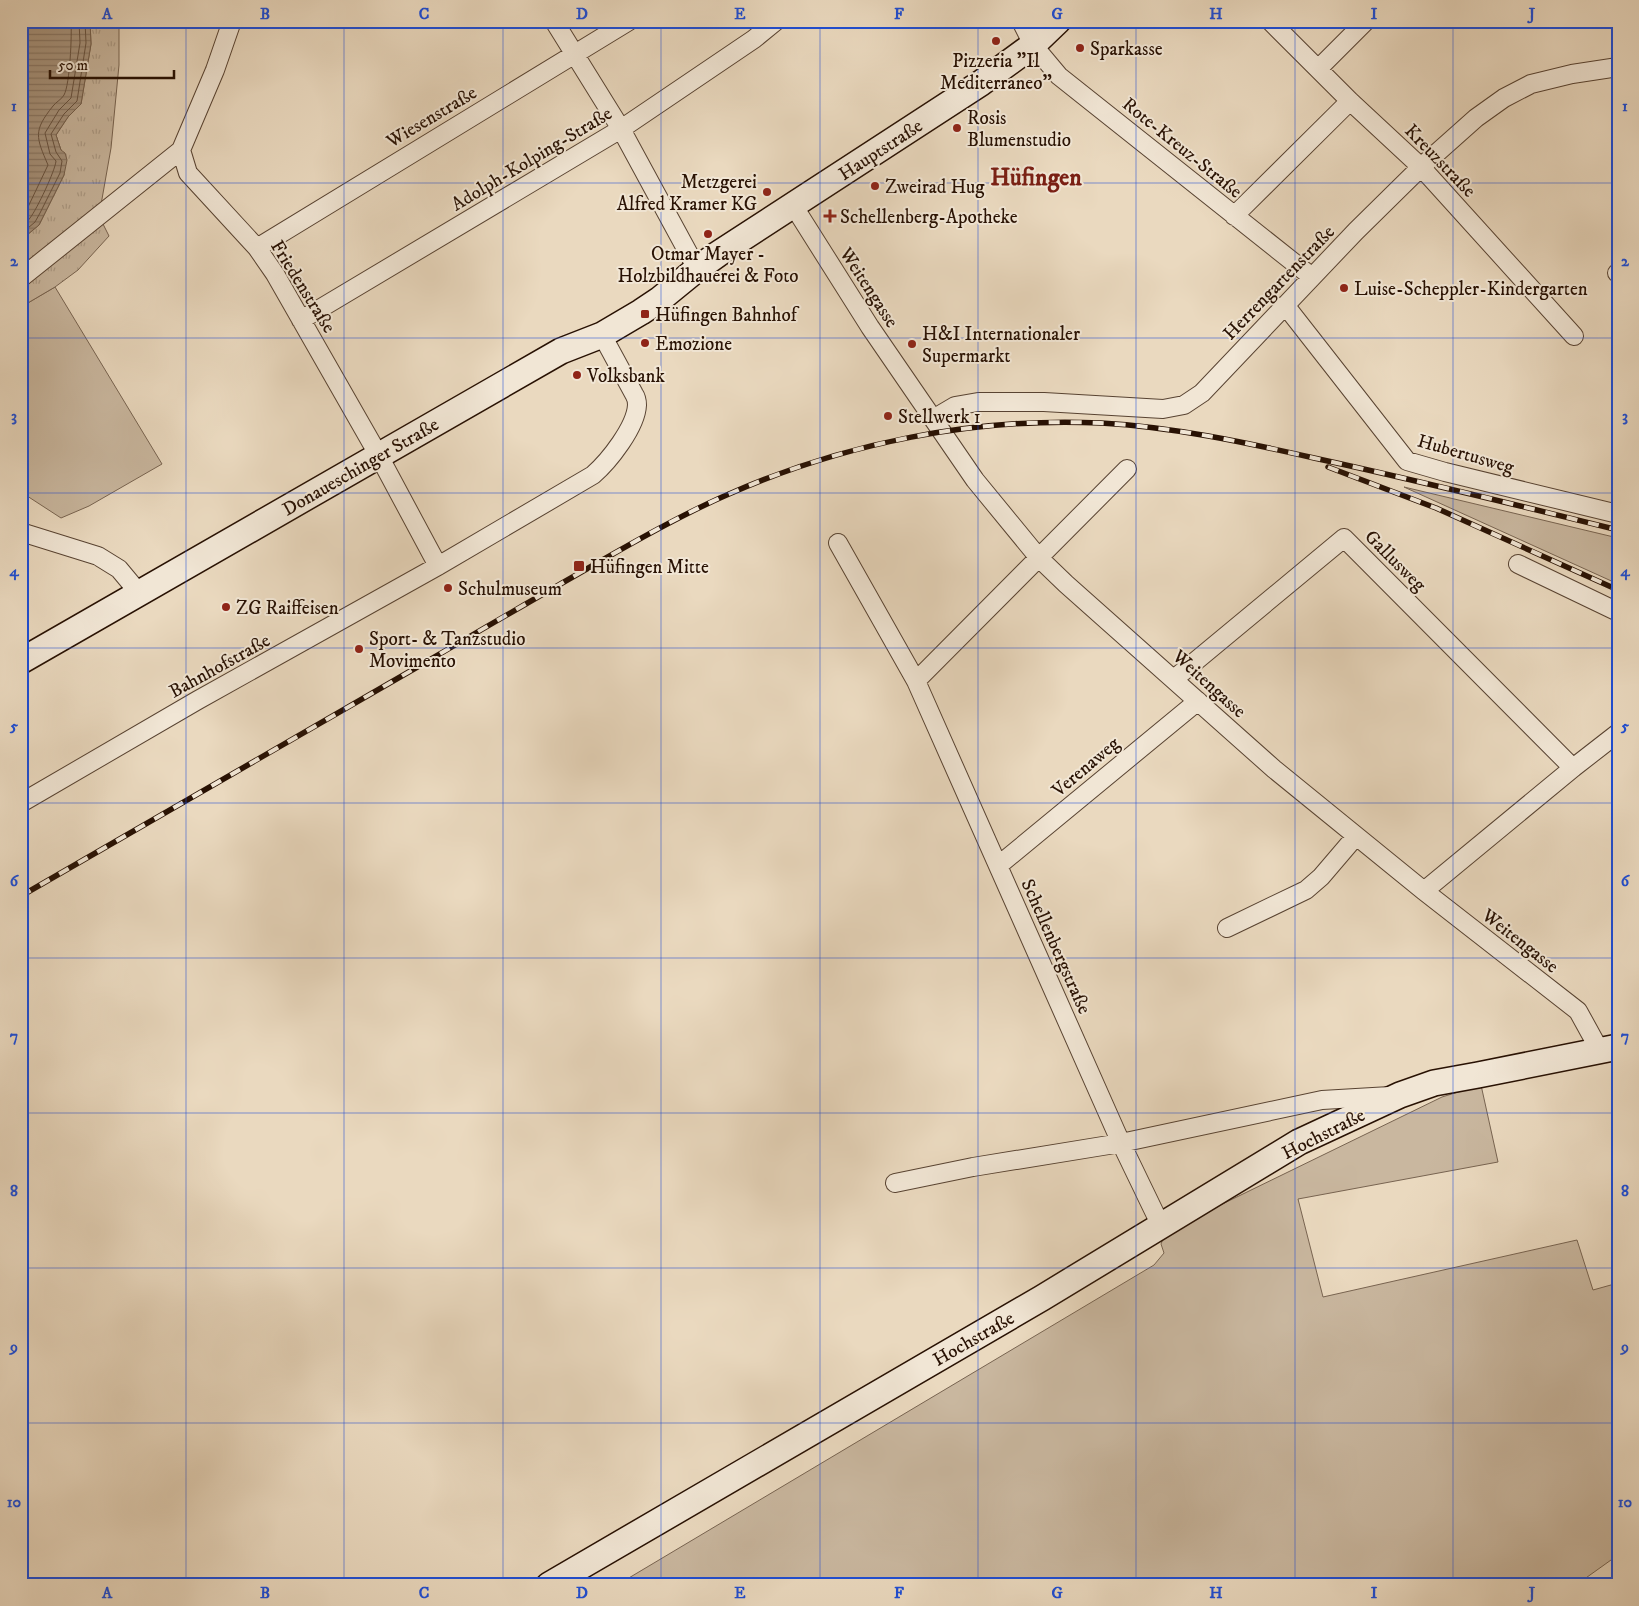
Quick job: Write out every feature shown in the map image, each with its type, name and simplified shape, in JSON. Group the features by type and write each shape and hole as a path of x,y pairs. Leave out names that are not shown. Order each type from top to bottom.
{"main road":[{"name":"Hauptstraße","path":"697,268 981,83 1033,44 1058,21"},
{"name":"Donaueschinger Straße","path":"21,661 561,351 602,335 659,300 697,268"},
{"name":"Hochstraße","path":"549,1585 1042,1298 1299,1142 1400,1095 1434,1083 1609,1049"}],"street":[{"path":"21,278 181,150 215,70 232,21"},
{"path":"554,21 621,129 697,268"},
{"name":"Wiesenstraße","path":"257,248 629,21"},
{"name":"Adolph-Kolping-Straße","path":"301,320 621,129 733,54 776,21"},
{"name":"Rote-Kreuz-Straße","path":"1021,21 1033,44 1060,76 1312,277"},
{"name":"Kreuzstraße","path":"1270,21 1318,70 1421,168 1574,336"},
{"path":"1318,70 1366,21"},
{"name":"Herrengartenstraße","path":"933,419 956,406 978,402 1044,402 1163,408 1184,405 1202,392 1312,277 1421,168 1476,118 1504,98 1531,84 1572,74 1618,67"},
{"path":"1234,216 1350,101"},
{"name":"Friedenstraße","path":"181,150 188,174 257,248 275,274 379,456"},
{"name":"Weitengasse","path":"793,205 870,327 975,480 1039,558 1274,769 1424,890 1578,1010 1609,1049"},
{"name":"Hubertusweg","path":"1285,305 1407,461 1618,514"},
{"name":"Bahnhofstraße","path":"21,802 198,700 438,566 593,475 605,464 619,445 634,417 637,402 602,335"},
{"path":"379,456 438,566"},
{"path":"916,681 1127,469"},
{"path":"21,532 98,556 119,569 140,593"},
{"name":"Gallusweg","path":"1174,679 1344,538 1573,768"},
{"name":"Schellenbergstraße","path":"838,543 916,681 999,865 1120,1143 1161,1226"},
{"path":"1518,564 1618,612"},
{"name":"Verenaweg","path":"999,865 1198,701"},
{"path":"1424,890 1618,733"},
{"path":"1227,928 1306,890 1321,877 1356,836"},
{"name":"Hochstraße","path":"895,1183 972,1167 1120,1143 1322,1100 1400,1095"}],"green space":[{"path":"90,21 119,21 119,65 111,148 99,216 109,236 78,270 55,287 21,307 21,240 39,225 64,175 61,150 56,135 68,117 81,104 91,44"},
{"path":"55,287 162,464 89,506 61,518 21,492 21,307"},
{"path":"1404,487 1618,538 1618,584"},
{"path":"1481,1085 1498,1162 1298,1199 1323,1297 1577,1240 1593,1290 1618,1283 1618,1555 1576,1585 617,1585 1154,1265 1164,1253 1161,1244 1165,1234 1206,1212 1442,1097"}],"water":[{"path":"21,21 90,21 91,44 81,104 68,117 56,135 67,160 64,175 39,225 21,240"}],"railway":[{"path":"21,896 667,524 713,501 773,476 818,461 911,437 1006,424 1054,422 1101,423 1155,428 1208,436 1288,452 1618,530"},
{"path":"1328,467 1436,508 1618,590"}],"place":[{"name":"Pizzeria \"Il Mediterraneo\"","path":"996,41"},
{"name":"Sparkasse","path":"1080,48"},
{"name":"Rosis Blumenstudio","path":"957,128"},
{"name":"Zweirad Hug","path":"875,186"},
{"name":"Metzgerei Alfred Kramer KG","path":"767,192"},
{"name":"Schellenberg-Apotheke","path":"830,216"},
{"name":"Otmar Mayer - Holzbildhauerei & Foto","path":"708,234"},
{"name":"Luise-Scheppler-Kindergarten","path":"1344,288"},
{"name":"Hüfingen Bahnhof","path":"645,314"},
{"name":"Emozione","path":"645,343"},
{"name":"H&I Internationaler Supermarkt","path":"912,344"},
{"name":"Volksbank","path":"577,375"},
{"name":"Stellwerk 1","path":"888,416"},
{"name":"Hüfingen Mitte","path":"579,566"},
{"name":"Schulmuseum","path":"448,588"},
{"name":"ZG Raiffeisen","path":"226,607"},
{"name":"Sport- & Tanzstudio Movimento","path":"359,649"}],"district":[{"name":"Hüfingen","path":"1036,177"}]}
